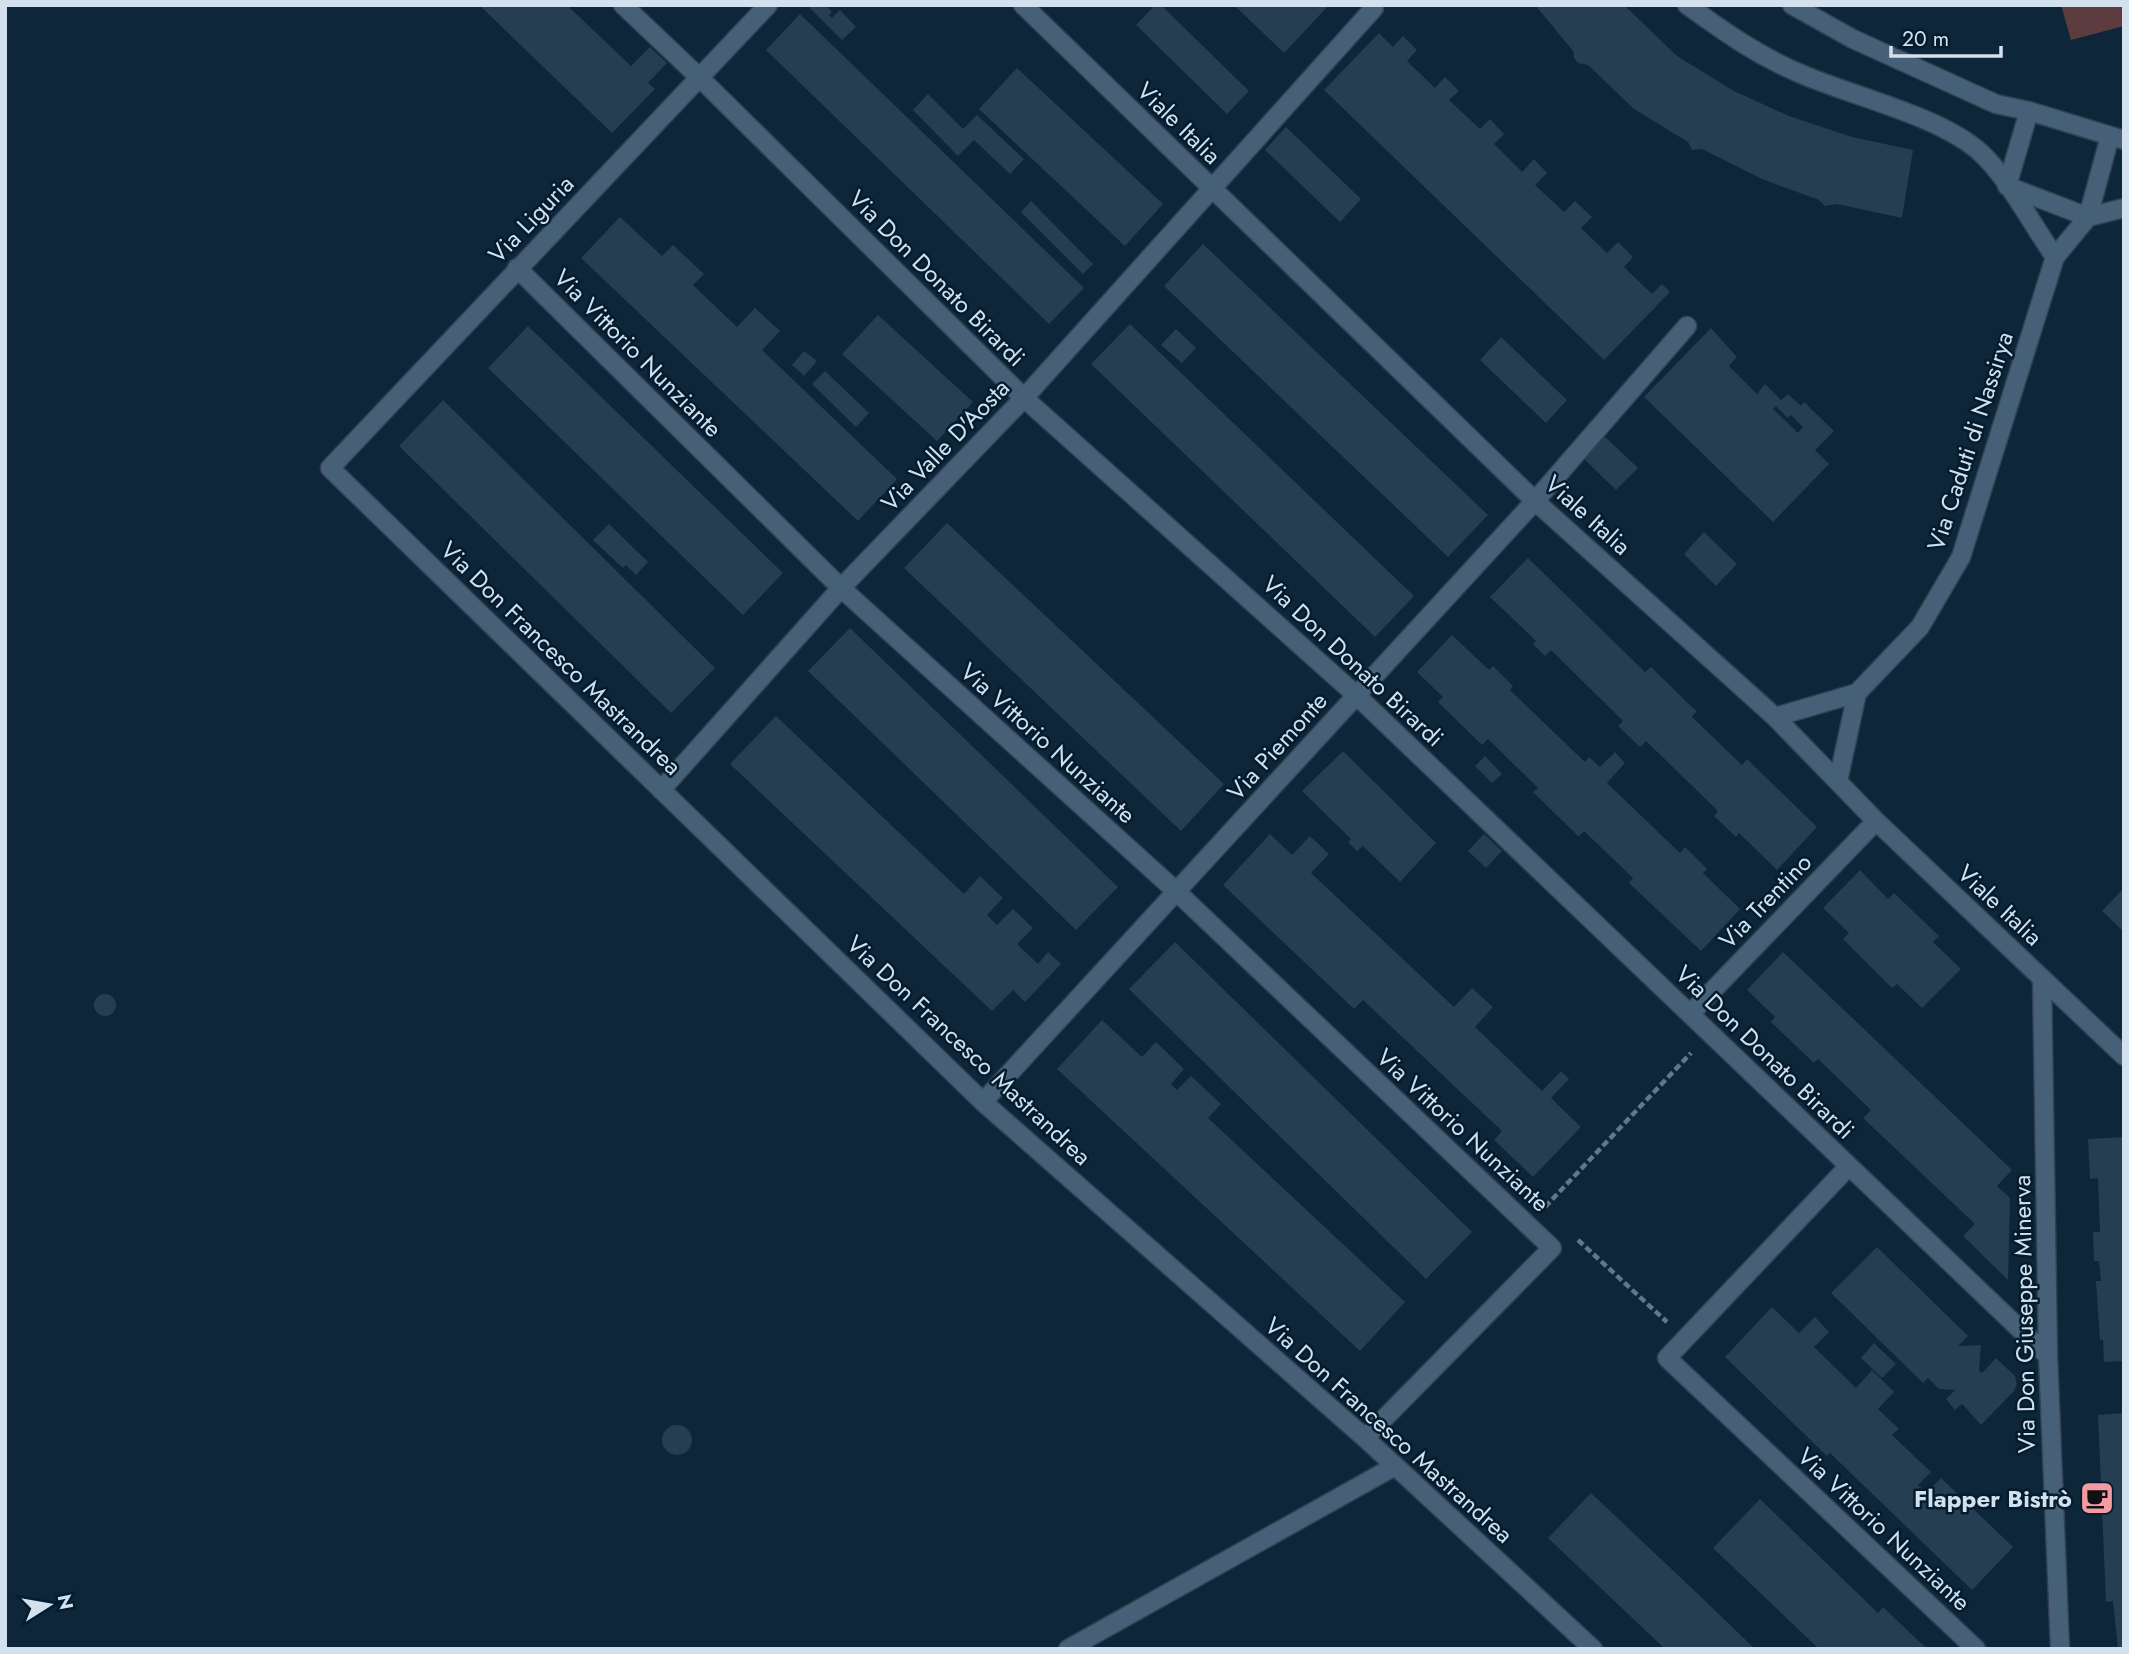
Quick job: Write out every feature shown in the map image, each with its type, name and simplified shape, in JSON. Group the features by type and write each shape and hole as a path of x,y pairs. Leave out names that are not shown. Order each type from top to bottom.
{"street":[{"name":"Via Don Donato Birardi","path":"623,5 701,78 1024,398 1356,695 2048,1356"},
{"name":"Via Liguria","path":"330,468 768,5"},
{"name":"Viale Italia","path":"1023,5 1535,501 1775,717 1876,821 2124,1056"},
{"path":"1687,5 1743,46 1804,76 1941,127 1980,153 2007,186 2055,257 2088,217 2117,138 2029,111 1996,104 1853,39 1792,5"},
{"name":"Via Valle D'Aosta","path":"662,790 841,588 1024,398 1374,8"},
{"path":"2007,186 2029,111"},
{"path":"2007,186 2088,217 2124,208"},
{"name":"Via Caduti di Nassirya","path":"1857,694 1920,628 1961,557 2055,257"},
{"name":"Via Vittorio Nunziante","path":"517,268 841,588 1177,892 1552,1248 1365,1438"},
{"name":"Via Piemonte","path":"984,1102 1535,501 1687,326"},
{"name":"Via Don Francesco Mastrandrea","path":"330,468 984,1102 1365,1438 1592,1649"},
{"path":"1775,717 1857,694 1838,781"},
{"name":"Via Trentino","path":"1690,1014 1876,821"},
{"name":"Via Don Giuseppe Minerva","path":"2042,978 2048,1356 2060,1649"},
{"path":"1685,1339 1848,1167"},
{"name":"Via Vittorio Nunziante","path":"1685,1339 1667,1358 1976,1649"},
{"path":"1068,1649 1395,1466"}],"path":[{"path":"1528,1225 1710,1033"},
{"path":"1574,1237 1685,1339"}],"shaded area":[{"path":"2061,5 2124,5 2124,26 2071,40"}],"building":[{"path":"479,5 567,5 631,66 650,47 667,63 648,83 655,89 612,133"},
{"path":"807,5 825,5 832,12 829,15 832,18 840,10 856,27 842,40"},
{"path":"1155,5 1161,5 1249,91 1227,114 1136,25"},
{"path":"1234,5 1329,5 1284,53"},
{"path":"1535,5 1624,5 1677,56 1734,91 1789,116 1852,137 1913,150 1902,218 1837,204 1825,206 1819,200 1762,179 1702,149 1692,150 1688,142 1634,109 1588,65 1578,63 1573,51"},
{"path":"800,14 1084,288 1049,324 766,50"},
{"path":"1379,33 1393,47 1403,36 1417,50 1407,61 1435,88 1445,77 1459,91 1449,100 1480,129 1490,119 1504,134 1494,144 1522,172 1534,159 1547,173 1535,185 1564,212 1575,201 1592,217 1581,228 1607,253 1618,242 1633,257 1624,267 1652,294 1662,284 1670,292 1604,360 1324,90"},
{"path":"1017,68 1163,204 1125,246 979,109"},
{"path":"928,94 963,129 977,115 1024,159 1010,174 974,140 958,156 913,110"},
{"path":"1286,127 1361,199 1340,222 1265,150"},
{"path":"1031,201 1093,264 1083,274 1021,212"},
{"path":"620,217 662,256 673,245 704,274 693,285 737,327 755,308 780,331 762,350 897,479 858,521 581,258"},
{"path":"1203,244 1488,515 1448,557 1164,286"},
{"path":"878,315 973,402 937,441 842,354"},
{"path":"1130,324 1414,596 1375,637 1091,364"},
{"path":"528,326 783,573 743,615 488,368"},
{"path":"1711,328 1737,357 1729,366 1757,394 1765,384 1781,400 1788,394 1801,406 1804,402 1834,431 1815,450 1829,464 1773,522 1644,397","holes":["1776,406 1788,418 1791,415 1803,427 1798,433 1773,409"]},
{"path":"1176,329 1196,348 1182,363 1161,345"},
{"path":"1501,337 1567,400 1546,423 1480,360"},
{"path":"804,351 817,361 804,376 792,365"},
{"path":"825,371 869,413 856,427 812,384"},
{"path":"443,400 715,668 671,713 399,446"},
{"path":"1603,435 1638,468 1616,490 1582,457"},
{"path":"947,523 1224,784 1181,831 904,568"},
{"path":"609,524 648,562 636,575 626,565 623,568 593,540"},
{"path":"1704,532 1737,564 1716,586 1684,554"},
{"path":"1528,558 1645,672 1651,667 1697,711 1692,717 1742,765 1747,759 1817,827 1777,870 1739,833 1736,837 1714,816 1718,811 1646,741 1640,747 1618,726 1623,721 1551,650 1545,656 1533,644 1536,641 1490,597"},
{"path":"850,628 1118,887 1076,930 808,671"},
{"path":"1452,635 1489,670 1493,666 1513,686 1510,690 1585,762 1589,757 1600,767 1615,752 1625,763 1607,783 1680,853 1685,847 1707,869 1703,873 1740,909 1701,951 1629,883 1633,878 1584,831 1577,835 1533,792 1538,788 1488,739 1482,745 1438,702 1443,697 1417,672"},
{"path":"776,716 964,894 980,876 1003,898 987,915 997,925 1013,909 1033,928 1017,944 1038,964 1048,952 1061,964 1025,1002 1013,990 992,1011 730,764"},
{"path":"1343,751 1436,843 1400,882 1363,846 1357,851 1348,842 1351,839 1302,791"},
{"path":"1485,756 1502,774 1492,783 1475,766"},
{"path":"1270,834 1292,855 1310,836 1329,854 1311,873 1454,1007 1472,988 1493,1007 1475,1027 1542,1091 1561,1071 1569,1079 1551,1098 1581,1127 1533,1177 1494,1140 1502,1131 1363,1000 1354,1009 1223,885"},
{"path":"1484,834 1502,851 1486,868 1468,851"},
{"path":"1860,870 1888,899 1894,893 1939,936 1933,942 1961,969 1922,1008 1897,984 1892,988 1843,939 1849,933 1823,908"},
{"path":"2124,888 2124,932 2102,911"},
{"path":"1175,942 1472,1232 1426,1279 1129,989"},
{"path":"1783,952 2012,1170 1997,1186 2010,1198 2008,1280 1963,1236 1975,1224 1863,1118 1871,1110 1818,1059 1814,1063 1771,1022 1775,1017 1747,990"},
{"path":"105,994 113,997 116,1005 113,1013 105,1016 97,1013 94,1005 97,997"},
{"path":"1102,1020 1142,1057 1156,1042 1184,1069 1171,1084 1177,1090 1191,1076 1221,1104 1208,1118 1405,1302 1360,1351 1057,1069"},
{"path":"2124,1137 2124,1361 2104,1362 2096,1281 2101,1281 2099,1261 2094,1261 2093,1232 2100,1232 2098,1178 2090,1179 2088,1139"},
{"path":"1877,1247 1968,1336 1958,1346 1981,1345 1979,1371 1982,1373 1996,1358 2015,1376 2017,1384 2014,1391 1981,1425 1962,1404 1955,1410 1946,1399 1955,1390 1939,1389 1928,1378 1923,1383 1831,1293"},
{"path":"1772,1307 1799,1333 1815,1317 1829,1332 1814,1347 1856,1388 1872,1370 1894,1392 1878,1409 1899,1429 1892,1435 1931,1472 1918,1485 1927,1492 1941,1478 2013,1547 1972,1590 1830,1453 1827,1456 1725,1357"},
{"path":"1874,1343 1896,1364 1882,1378 1861,1358"},
{"path":"2124,1413 2124,1649 2118,1649 2113,1601 2106,1602 2098,1415"},
{"path":"677,1425 688,1429 692,1440 688,1451 677,1455 666,1451 662,1440 666,1429"},
{"path":"1591,1493 1755,1649 1665,1649 1548,1538"},
{"path":"1760,1499 1878,1613 1883,1607 1927,1649 1819,1649 1713,1548"}],"place":[{"name":"Flapper Bistrò","path":"2097,1498"}]}
